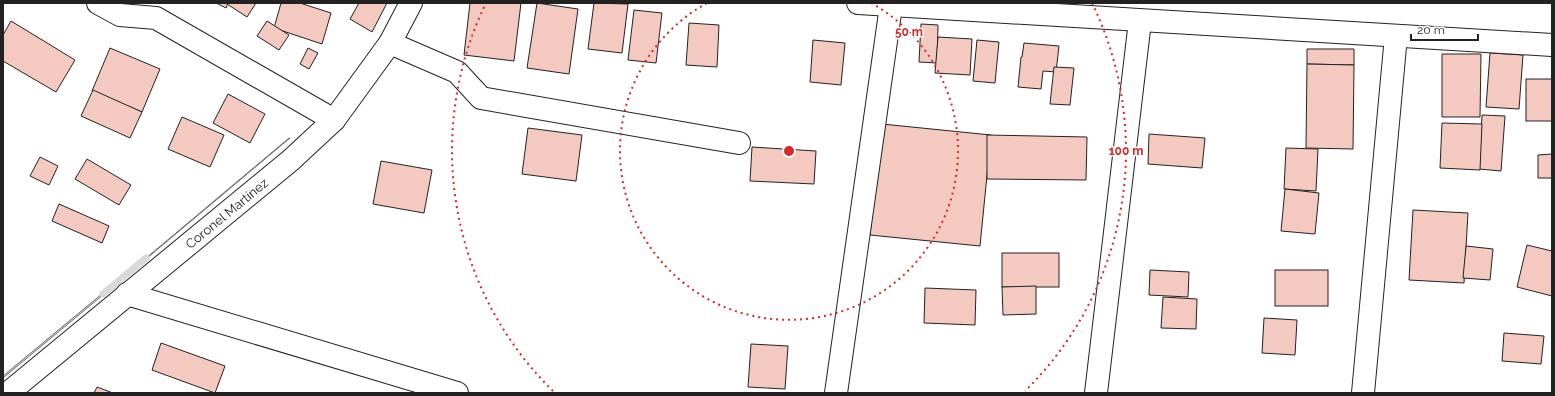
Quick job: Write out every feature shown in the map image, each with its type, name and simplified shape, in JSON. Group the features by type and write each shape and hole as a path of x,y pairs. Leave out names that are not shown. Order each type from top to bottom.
{"street":[{"path":"98,3 120,15 151,10 334,120"},
{"name":"Coronel Martínez","path":"8,393 291,160 334,120 390,42 411,3"},
{"path":"858,3 1552,45"},
{"path":"836,393 891,6"},
{"path":"1096,393 1140,21"},
{"path":"1363,393 1396,36"},
{"path":"390,42 456,72 481,98 739,143"},
{"path":"128,294 457,393"}],"shaded area":[{"path":"289,138 290,138 139,264"},
{"path":"109,288 110,289 3,378 3,376"}],"building":[{"path":"216,3 228,3 226,8"},
{"path":"256,3 247,17 227,4"},
{"path":"281,3 300,3 331,13 322,44 274,28"},
{"path":"359,3 387,3 372,32 350,19"},
{"path":"470,3 521,3 514,61 464,55"},
{"path":"537,3 578,9 569,74 527,68"},
{"path":"594,3 628,4 622,53 588,49"},
{"path":"634,10 662,13 656,63 628,60"},
{"path":"11,21 75,60 56,92 3,61 3,35"},
{"path":"267,21 289,35 279,50 257,36"},
{"path":"689,23 719,25 717,67 686,65"},
{"path":"921,24 938,25 937,63 919,62"},
{"path":"938,37 972,39 970,75 935,73"},
{"path":"813,40 845,43 841,85 810,82"},
{"path":"977,40 999,42 995,83 973,81"},
{"path":"1024,43 1059,46 1056,72 1043,71 1041,89 1018,87"},
{"path":"110,48 160,69 142,112 92,91"},
{"path":"308,48 318,53 309,69 300,64"},
{"path":"1307,49 1354,49 1354,65 1307,64"},
{"path":"1490,53 1523,55 1519,109 1486,107"},
{"path":"1442,54 1481,54 1480,117 1442,117"},
{"path":"1307,64 1354,65 1353,149 1306,148"},
{"path":"1054,67 1074,68 1070,105 1050,104"},
{"path":"1526,79 1552,79 1552,121 1526,121"},
{"path":"93,90 142,112 130,138 81,116"},
{"path":"228,94 265,114 250,143 213,123"},
{"path":"1482,115 1505,116 1501,171 1479,169"},
{"path":"182,117 224,135 210,167 168,149"},
{"path":"1442,123 1482,124 1480,170 1440,168"},
{"path":"882,124 991,135 980,246 870,235"},
{"path":"528,128 582,135 576,181 522,174"},
{"path":"1149,134 1205,138 1202,168 1148,164"},
{"path":"987,135 1087,137 1086,180 987,179"},
{"path":"752,147 816,151 814,184 750,181"},
{"path":"1286,148 1318,149 1316,191 1284,189"},
{"path":"1552,154 1552,178 1538,178 1538,155"},
{"path":"40,157 58,166 49,185 30,176"},
{"path":"87,159 131,185 119,205 75,179"},
{"path":"381,161 432,170 424,213 373,204"},
{"path":"1285,189 1319,193 1315,234 1281,231"},
{"path":"59,204 109,226 102,243 52,221"},
{"path":"1413,210 1468,213 1464,283 1409,280"},
{"path":"1527,245 1552,251 1552,296 1517,287"},
{"path":"1466,246 1493,249 1490,280 1463,278"},
{"path":"1002,253 1059,253 1059,287 1002,287"},
{"path":"1150,270 1189,272 1188,297 1149,295"},
{"path":"1275,270 1328,270 1328,306 1275,306"},
{"path":"1036,286 1036,314 1003,315 1002,287"},
{"path":"925,288 976,290 975,325 924,323"},
{"path":"1163,297 1197,299 1196,329 1161,328"},
{"path":"1264,318 1297,320 1295,355 1262,353"},
{"path":"1504,333 1544,336 1541,364 1502,361"},
{"path":"161,343 225,366 215,393 152,370"},
{"path":"751,344 788,346 785,389 748,387"},
{"path":"97,387 113,393 94,393"}],"waterway":[{"path":"103,294 146,258"}]}
